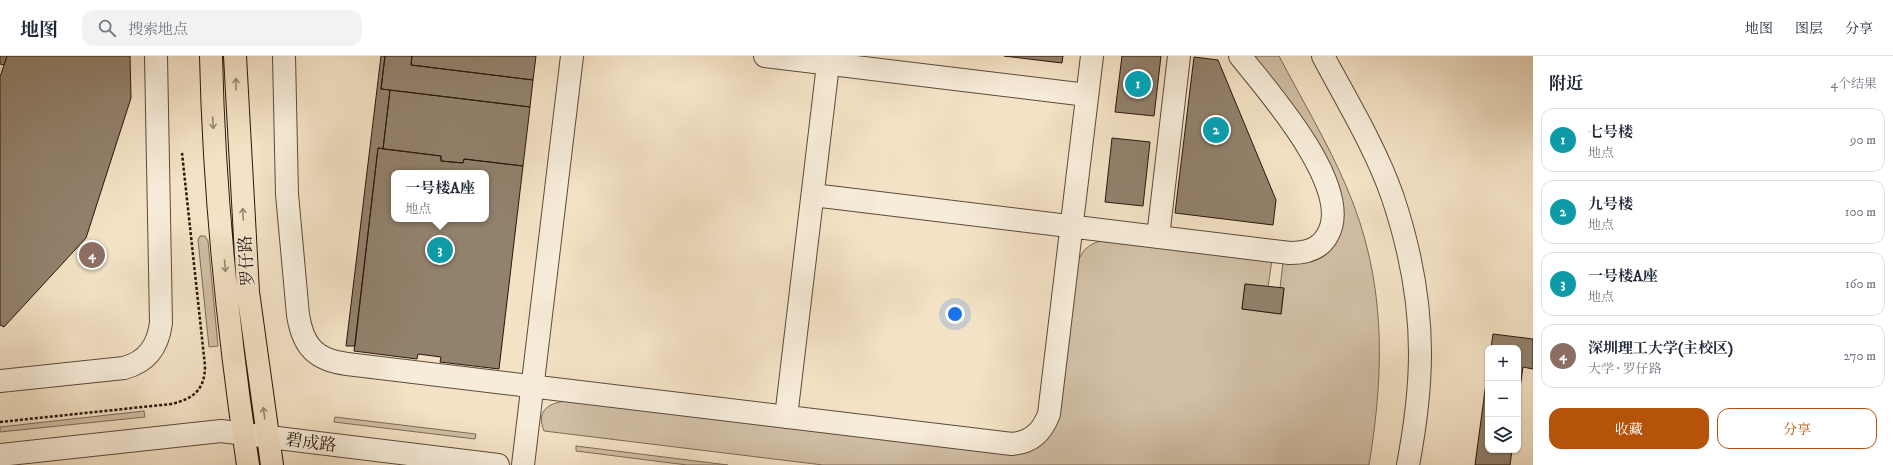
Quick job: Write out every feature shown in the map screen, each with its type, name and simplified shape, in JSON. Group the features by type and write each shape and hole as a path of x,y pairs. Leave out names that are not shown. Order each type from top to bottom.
{"main road":[{"name":"罗仔路","path":"211,56 216,172 234,367 248,465"},
{"name":"罗仔路","path":"235,56 248,292 272,465"}],"street":[{"path":"0,381 124,368 132,366 150,354 157,343 161,324 156,56"},
{"path":"284,56 286,187 298,315 300,328 305,341 323,359 347,364 999,443 1023,443 1033,438 1040,432 1050,414 1092,56"},
{"path":"523,465 572,56"},
{"path":"765,56 829,60 1087,95"},
{"path":"1158,237 1179,56"},
{"path":"813,195 1302,253 1319,246 1330,232 1332,224 1331,204 1322,174 1309,146 1240,56"},
{"path":"1323,56 1374,153 1391,194 1409,255 1416,302 1420,353 1416,419 1408,465"},
{"path":"786,418 829,60"},
{"name":"碧成路","path":"0,455 221,431 498,465"}],"path":[{"path":"0,422 184,402 198,390 204,380 205,366 181,151"}],"shaded area":[{"path":"1249,56 1279,56 1332,155 1360,222 1369,256 1379,325 1378,394 1369,465 823,465 544,431 541,419 542,414 549,406 566,401 1041,444 1048,438 1054,428 1078,262 1084,251 1090,246 1101,241 1272,260 1268,287 1245,284 1242,309 1281,314 1284,289 1280,288 1283,262 1294,263 1313,261 1328,253 1333,246 1340,226"},
{"path":"200,236 205,236 208,241 218,346 209,347 198,240"},
{"path":"144,411 145,417 0,432 0,427"},
{"path":"335,417 476,434 475,439 334,422"},
{"path":"576,446 728,465 687,465 576,451"}],"building":[{"path":"0,56 7,56 4,65 0,64"},
{"path":"7,56 130,56 131,98 86,238 4,327 0,325 0,77"},
{"path":"381,56 385,56 381,89 390,90 383,149 378,148 355,346 346,346"},
{"path":"385,56 412,56 411,65 533,80 530,107 381,89"},
{"path":"412,56 536,56 533,80 411,65"},
{"path":"1004,56 1063,56 1062,63"},
{"path":"1122,56 1161,56 1154,116 1115,112"},
{"path":"1194,57 1218,60 1276,200 1273,225 1175,213"},
{"path":"390,90 530,107 523,166 464,159 463,163 441,161 441,156 383,149"},
{"path":"1112,138 1150,142 1143,206 1105,202"},
{"path":"378,148 441,156 441,161 463,163 464,159 523,166 499,369 440,362 441,357 418,354 417,359 354,351"},
{"path":"1245,284 1284,288 1281,314 1242,309"},
{"path":"1493,334 1533,339 1533,369 1523,367 1521,381 1521,345 1491,345"},
{"path":"1485,390 1485,453 1512,453 1510,465 1475,465"}],"place":[{"name":"七号楼","path":"1138,84"},
{"name":"九号楼","path":"1216,130"},
{"name":"一号楼A座","path":"440,250"},
{"name":"深圳理工大学(主校区)","path":"92,255"}]}
